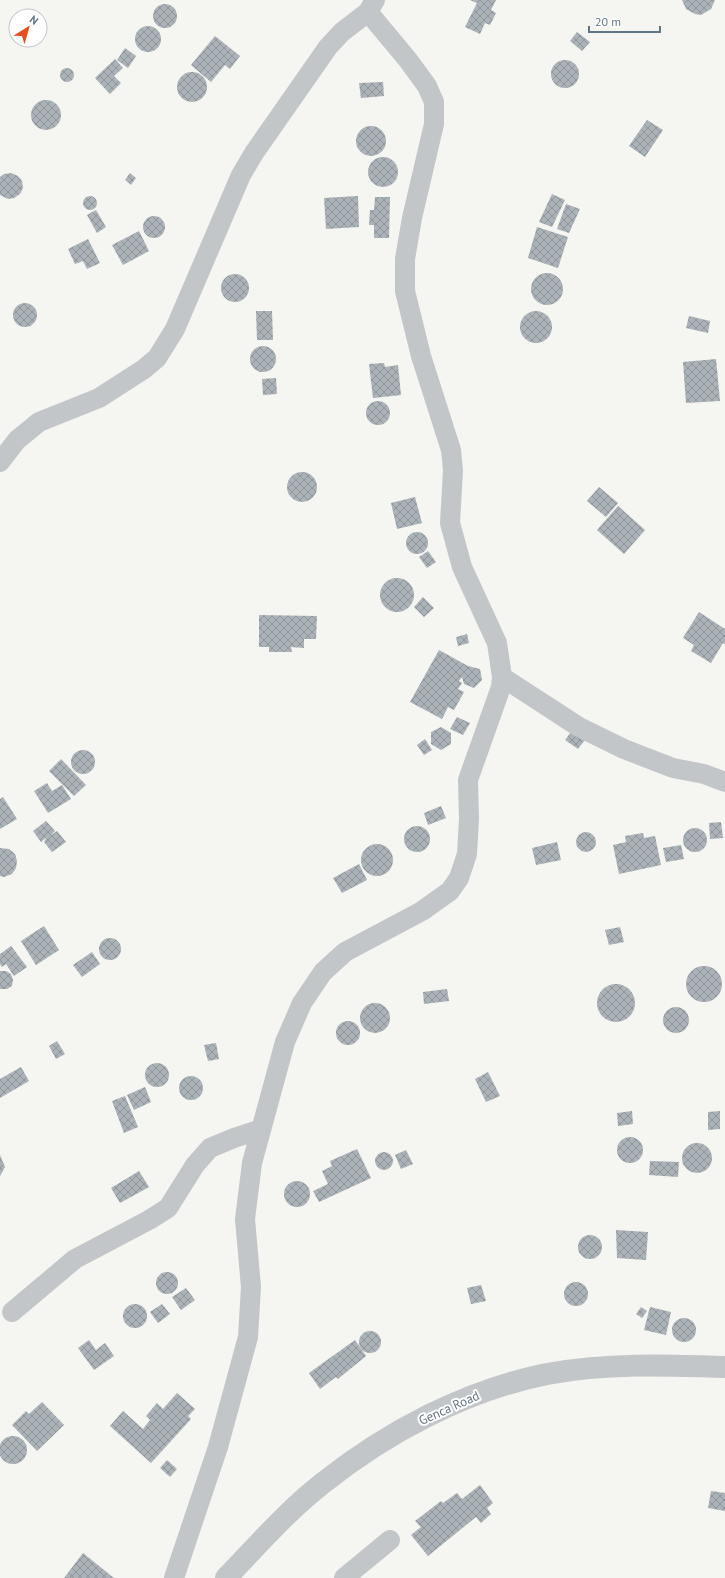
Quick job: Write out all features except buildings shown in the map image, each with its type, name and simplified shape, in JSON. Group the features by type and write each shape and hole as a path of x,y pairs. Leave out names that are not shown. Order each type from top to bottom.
{"street":[{"path":"0,462 17,440 40,422 99,398 144,369 158,358 175,329 241,175 328,47 342,32 372,6 422,79 434,102 434,124 412,218 405,259 405,291 421,356 451,450 453,470 450,523 462,567 497,643 502,677 500,687 468,780 469,819 467,854 459,878 450,891 422,911 345,952 323,972 302,1003 284,1042 252,1163 245,1219 251,1287 248,1337 218,1447 174,1578"},
{"path":"502,677 579,727 624,749 673,768 704,774 725,782"},
{"path":"12,1312 75,1259 149,1220 168,1208 195,1165 210,1148 261,1129"},
{"name":"Genca Road","path":"226,1578 291,1511 322,1483 368,1451 442,1410 493,1389 547,1374 606,1366 725,1368"},
{"path":"344,1578 390,1540"}]}
